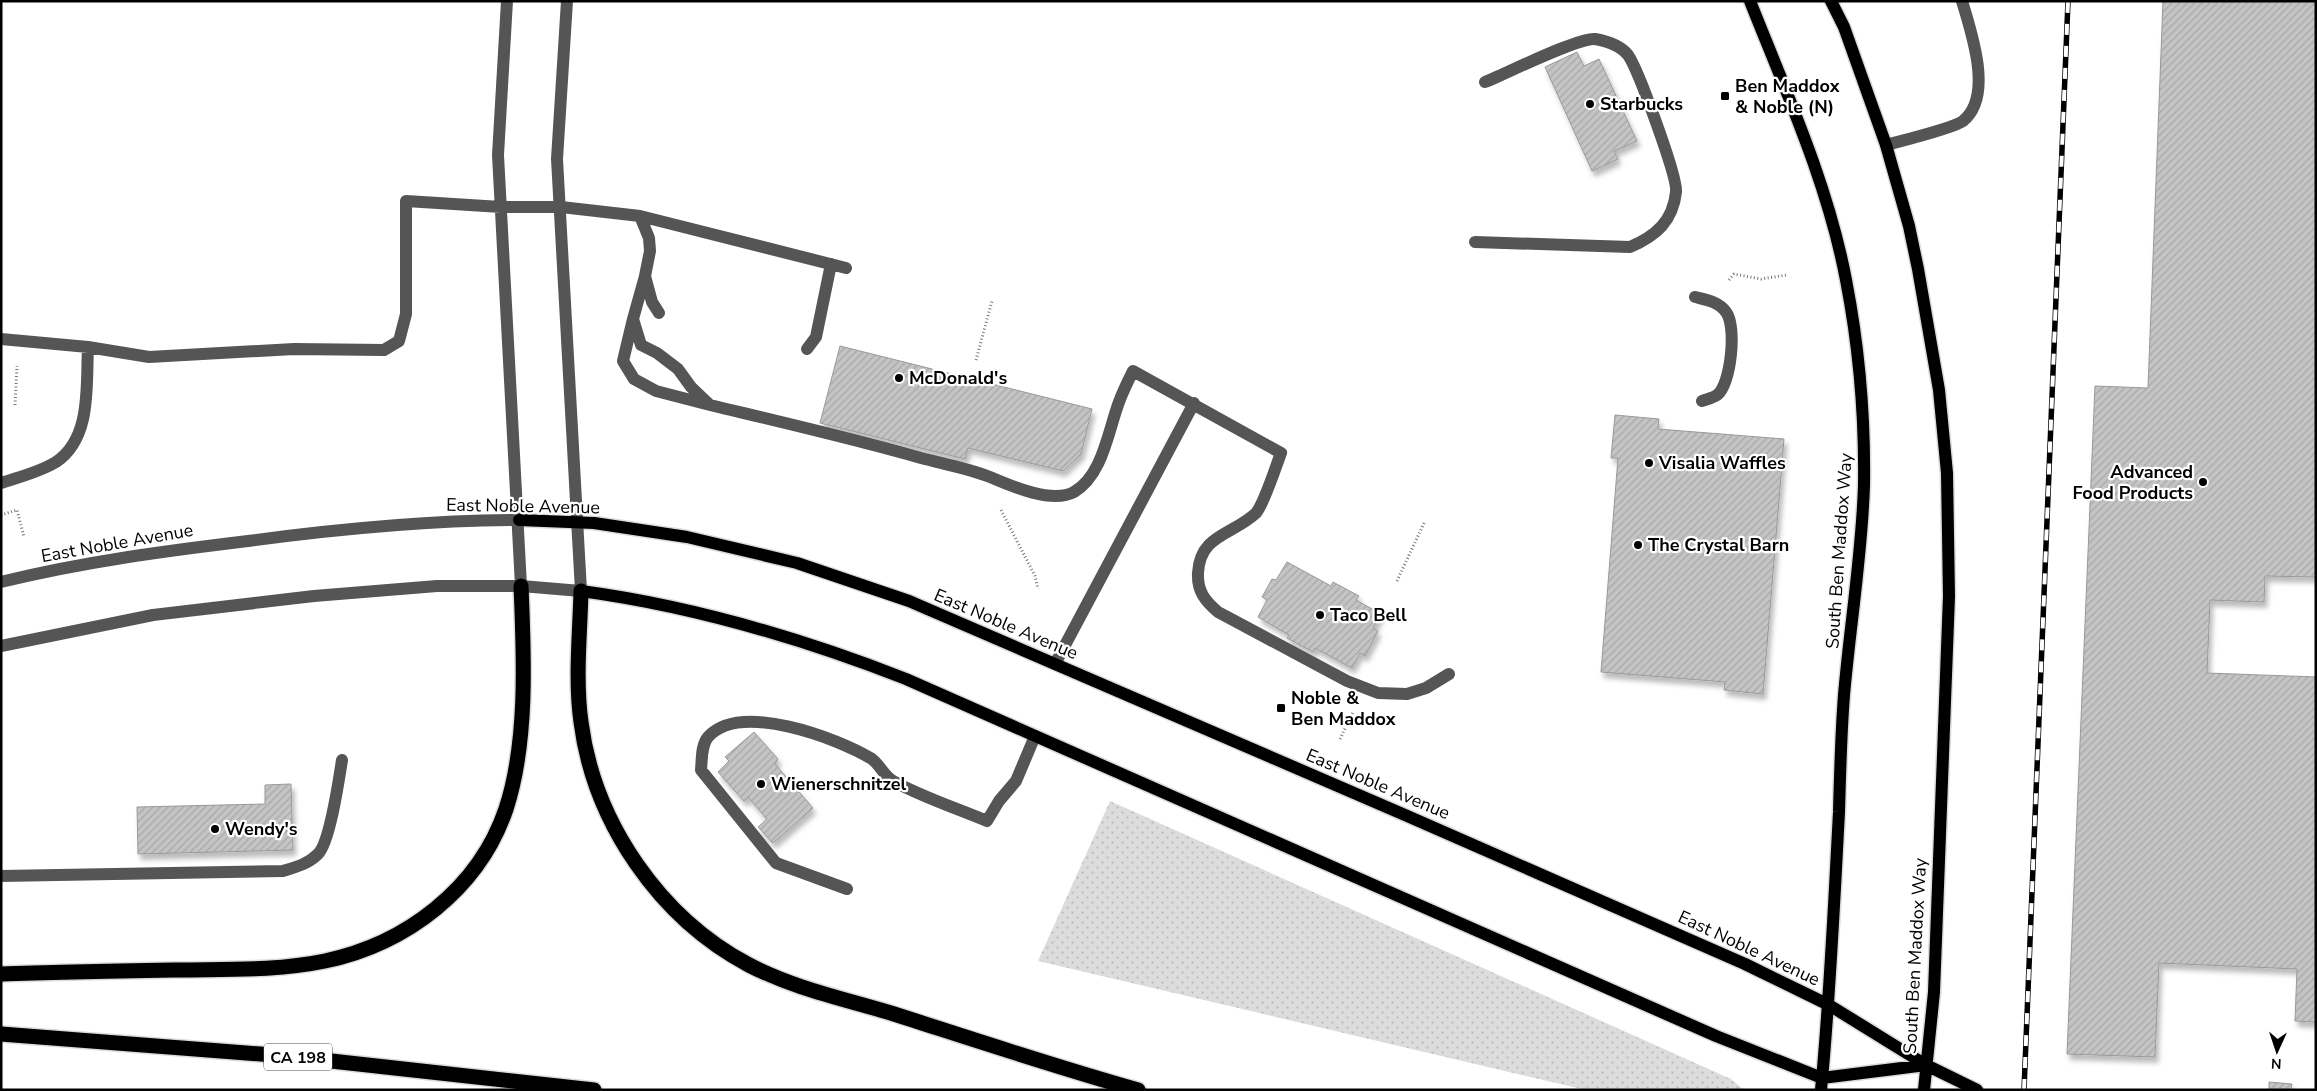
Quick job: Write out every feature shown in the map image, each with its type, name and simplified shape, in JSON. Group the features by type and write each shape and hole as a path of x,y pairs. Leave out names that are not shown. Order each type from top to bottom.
{"highway":[{"path":"1,974 257,968 302,965 362,951 396,935 429,914 455,893 482,859 498,828 511,790 519,742 524,657 521,586"},
{"path":"581,591 579,706 584,740 594,778 606,811 628,850 652,885 682,916 732,956 787,982 1138,1090"},
{"name":"CA 198","path":"1,1034 286,1056 594,1090"}],"main road":[{"name":"South Ben Maddox Way","path":"1750,1 1801,128 1838,239 1854,321 1860,380 1864,485 1855,612 1844,696 1829,1005 1821,1084"},
{"name":"South Ben Maddox Way","path":"1831,1 1844,27 1886,145 1909,226 1939,390 1949,514 1949,596 1934,983 1924,1090"},
{"name":"East Noble Avenue","path":"519,520 577,522 661,532 797,563 909,602 1441,830 1745,964 1829,1005 1926,1065 1977,1090"},
{"path":"581,591 637,599 711,615 828,649 906,679 1821,1084 1926,1065"}],"street":[{"path":"507,1 498,155 519,520 521,586"},
{"path":"1,646 153,615 217,606 437,586 521,586 581,591 557,159 567,1"},
{"path":"1886,145 1962,122 1973,110 1977,92 1978,54 1962,1"},
{"path":"1475,242 1630,247 1650,238 1666,222 1677,190 1658,128 1628,54 1610,42 1592,39 1569,44 1485,82"},
{"path":"1,339 88,347 149,357 294,349 384,350 399,341 406,314 406,201 501,207 561,207 640,216 846,268"},
{"path":"640,216 650,238 650,251 624,361 634,379 656,391 868,442 936,462 971,469 1027,492 1055,496 1073,493 1086,482 1095,468 1118,402 1134,371 1281,453 1257,512 1208,545 1199,562 1198,580 1204,600 1218,612 1347,681 1378,693 1407,694 1426,688 1449,674"},
{"path":"807,349 816,337 831,264"},
{"path":"645,276 652,302 659,312"},
{"path":"1695,297 1714,302 1727,313 1732,328 1727,380 1718,395 1702,402"},
{"path":"633,319 641,345 657,353 678,369 691,387 710,405"},
{"path":"1,483 54,463 68,452 81,428 86,406 88,347"},
{"path":"1054,664 1194,403"},
{"name":"East Noble Avenue","path":"1,582 91,563 303,534 426,522 519,520"},
{"path":"847,889 776,863 701,770 702,755 707,738 723,726 747,720 776,724 818,735 873,760 891,780 987,820 999,801 1016,781 1035,736"},
{"path":"1,876 283,871 305,865 320,853 335,807 342,760"}],"path":[{"path":"1714,302 1734,274 1761,279 1786,275"},
{"path":"976,360 992,301"},
{"path":"15,405 19,341"},
{"path":"1001,501 1001,509 1038,588"},
{"path":"1,515 17,510 24,537"},
{"path":"1397,581 1425,521"},
{"path":"1340,739 1355,709"}],"shaded area":[{"path":"1110,801 1731,1079 1744,1090 1586,1090 1038,961"}],"building":[{"name":"Advanced Food Products","path":"2163,1 2316,1 2316,577 2265,576 2264,602 2210,600 2207,673 2316,677 2316,1022 2295,1021 2297,969 2159,963 2155,1057 2067,1054 2095,386 2148,388"},
{"name":"Starbucks","path":"1577,52 1584,66 1599,59 1637,141 1614,151 1618,159 1592,171 1545,67"},
{"name":"McDonald's","path":"840,346 1092,409 1081,454 1063,471 968,448 965,459 820,423"},
{"path":"1615,415 1659,419 1658,429 1784,439 1763,694 1724,690 1725,682 1601,672 1618,458 1611,458"},
{"name":"Taco Bell","path":"1287,562 1331,586 1333,582 1359,596 1356,600 1381,614 1373,628 1378,631 1365,656 1360,653 1352,668 1315,648 1313,652 1287,638 1289,635 1258,617 1267,600 1262,597 1272,579 1276,580"},
{"name":"Wienerschnitzel","path":"754,732 778,759 775,764 813,808 773,843 758,827 767,819 748,797 744,801 718,772 729,761 725,757"},
{"name":"Wendy's","path":"291,784 293,850 138,854 137,807 265,804 265,785"},
{"path":"2269,1082 2292,1084 2291,1090 2269,1090"}],"railway":[{"path":"2024,1090 2068,1"}],"place":[{"name":"Ben Maddox & Noble (N)","path":"1725,96"},
{"name":"Starbucks","path":"1590,104"},
{"name":"McDonald's","path":"899,378"},
{"name":"Visalia Waffles","path":"1649,463"},
{"name":"Advanced Food Products","path":"2203,482"},
{"name":"The Crystal Barn","path":"1638,545"},
{"name":"Taco Bell","path":"1320,615"},
{"name":"Noble & Ben Maddox","path":"1281,708"},
{"name":"Wienerschnitzel","path":"761,784"},
{"name":"Wendy's","path":"215,829"}]}
